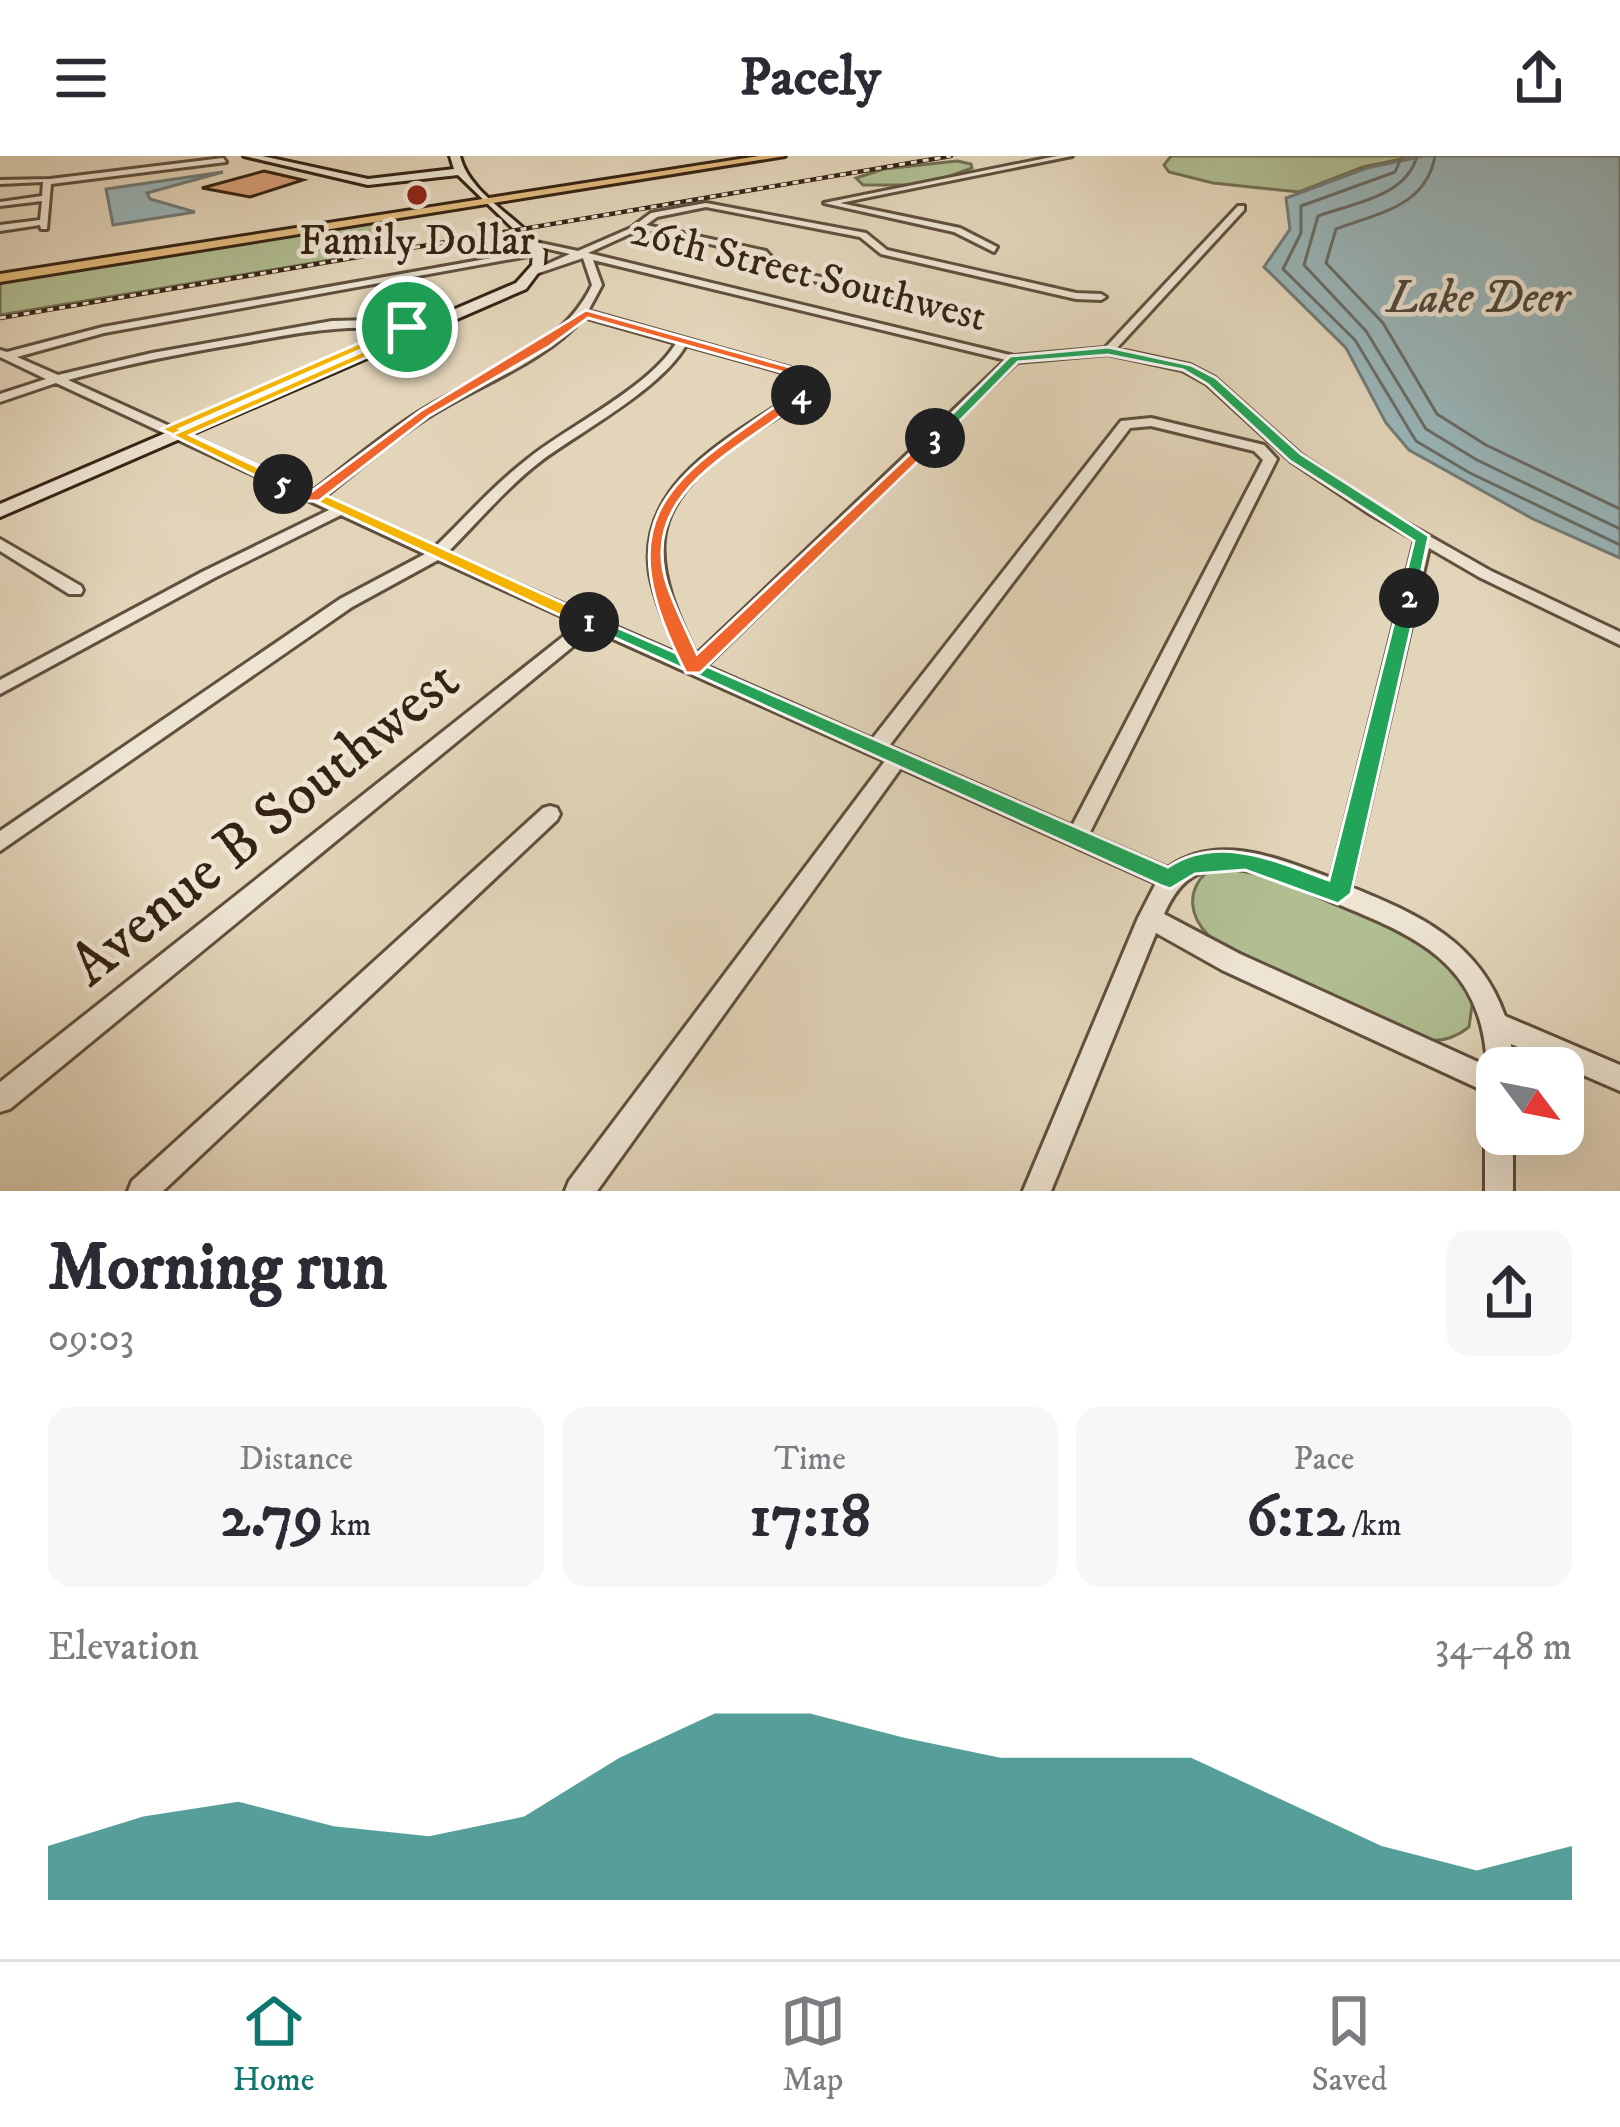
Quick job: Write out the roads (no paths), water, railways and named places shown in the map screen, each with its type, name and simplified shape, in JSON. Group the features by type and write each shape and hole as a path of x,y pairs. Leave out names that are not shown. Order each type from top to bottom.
{"main road":[{"path":"0,278 779,156"}],"street":[{"path":"249,156 368,182 458,172"},
{"path":"455,156 458,172 537,247 538,265 526,280"},
{"path":"994,249 957,230 829,203 1068,156"},
{"path":"0,182 38,178 47,182 178,161 223,160"},
{"path":"0,228 44,224 47,182"},
{"path":"0,204 46,198"},
{"path":"0,511 583,255 660,216 716,206 863,235 879,250 960,270 1076,296 1101,297"},
{"path":"1108,351 1241,208"},
{"path":"643,226 763,253 780,272 886,292 958,312"},
{"path":"3,355 103,330 537,247"},
{"name":"26th Street Southwest","path":"537,247 1014,358 1108,351 1201,373 1269,450 1295,458 1423,539 1620,639"},
{"path":"313,498 424,413 528,354 586,314 597,285 583,255"},
{"path":"586,314 791,372 800,379 802,391 700,466 663,512 654,552 662,598 693,668"},
{"path":"0,398 144,355 331,323 366,321 414,329"},
{"path":"0,842 346,603 437,554 520,472 672,360 682,341"},
{"path":"3,355 437,554 1170,878"},
{"name":"26th Street Southwest","path":"693,668 1014,358"},
{"path":"579,1191 1126,424 1147,421 1269,450 1077,837"},
{"path":"0,500 174,432"},
{"path":"0,688 208,574 340,510"},
{"path":"1338,894 1423,539"},
{"path":"0,544 76,590"},
{"name":"Avenue B Southwest","path":"0,1099 591,623"},
{"path":"643,646 674,630"},
{"path":"142,1191 550,814"},
{"path":"1037,1191 1150,918 1170,878 1190,865 1246,860 1416,928 1449,950 1480,989 1499,1026 1500,1047"},
{"path":"1150,918 1231,962 1476,1074"},
{"path":"1499,1026 1620,1078"},
{"path":"1499,1155 1499,1191"}],"water":[{"name":"Lake Deer","path":"1424,156 1620,156 1620,558 1533,519 1409,450 1386,423 1346,348 1264,267 1290,229 1286,198 1367,168"},
{"path":"223,172 147,193 150,199 195,212 113,225 106,189"}],"railway":[{"path":"0,318 951,156"}],"place":[{"name":"Family Dollar","path":"417,195"}]}
